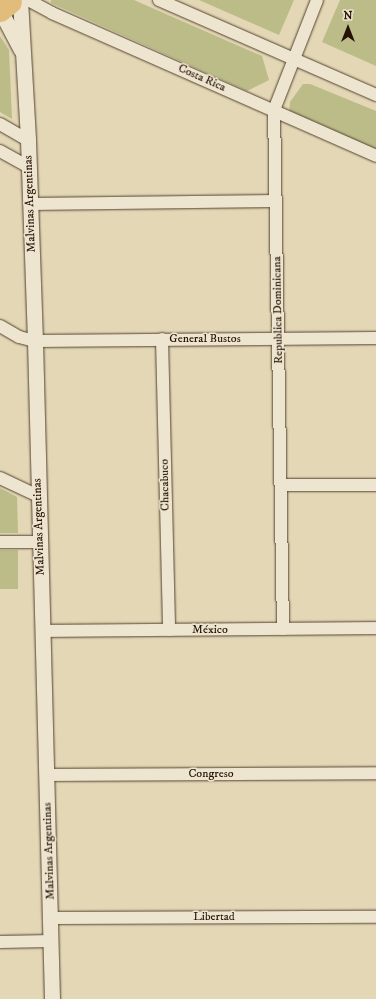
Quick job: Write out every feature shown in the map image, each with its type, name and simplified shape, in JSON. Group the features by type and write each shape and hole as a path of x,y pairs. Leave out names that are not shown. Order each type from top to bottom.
{"street":[{"path":"159,0 376,95"},
{"name":"Republica Dominicana","path":"283,629 282,486 274,110 292,58 317,0"},
{"path":"9,5 24,56"},
{"name":"Malvinas Argentinas","path":"9,5 24,56 28,140 35,341 52,999"},
{"name":"Costa Rica","path":"9,5 274,110 376,156"},
{"path":"0,124 28,140"},
{"path":"0,151 29,167"},
{"path":"30,204 276,201"},
{"name":"General Bustos","path":"0,326 19,337 35,341 376,338"},
{"name":"Chacabuco","path":"162,340 169,630"},
{"path":"0,478 38,496"},
{"path":"282,486 376,485"},
{"path":"0,542 39,542"},
{"name":"México","path":"43,631 376,628"},
{"name":"Congreso","path":"46,775 376,773"},
{"name":"Libertad","path":"51,918 376,917"},
{"path":"0,942 51,941"}],"green space":[{"path":"51,0 134,0 262,56 269,80 247,91 51,3"},
{"path":"199,0 294,0 279,35"},
{"path":"340,0 376,0 376,66 322,42"},
{"path":"0,36 9,50 12,119 0,112"},
{"path":"303,84 310,84 376,111 376,150 289,114 290,102"},
{"path":"0,488 17,497 18,533 0,533"},
{"path":"0,550 18,550 18,589 0,589"}]}
